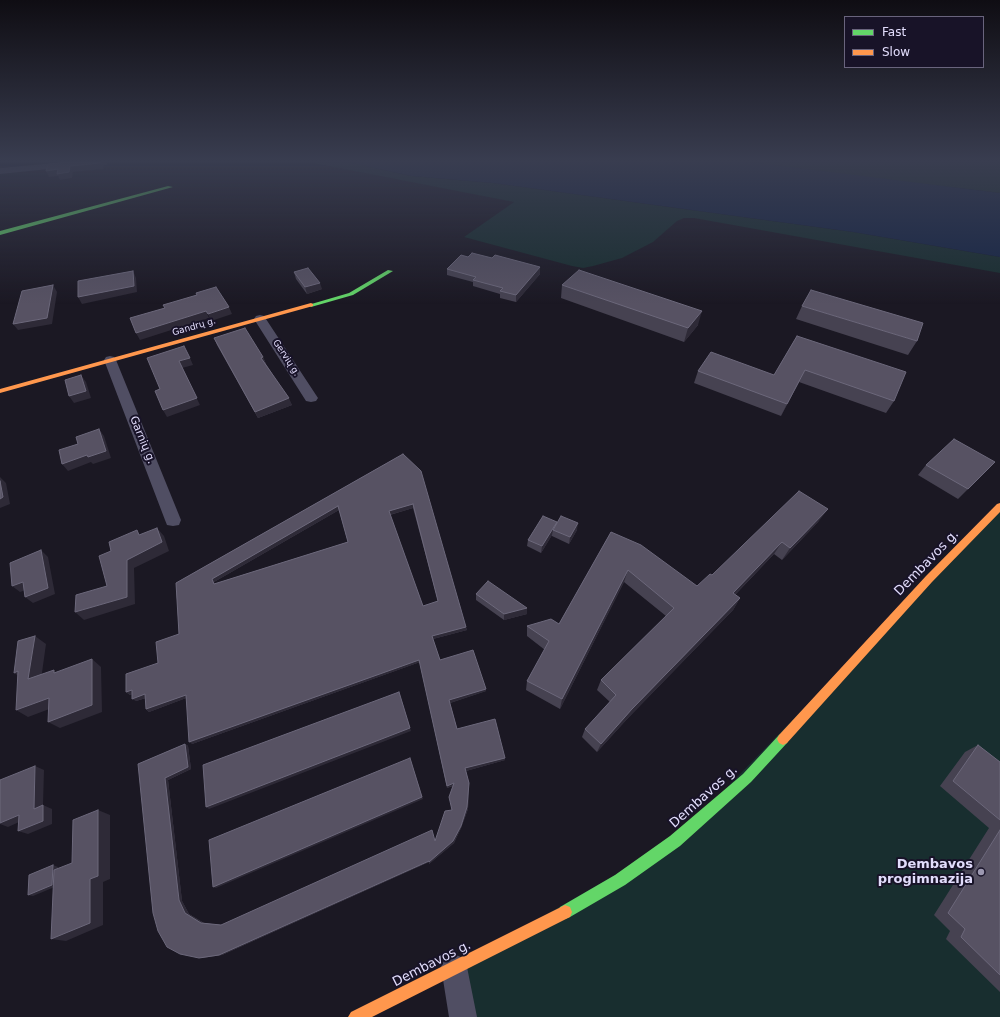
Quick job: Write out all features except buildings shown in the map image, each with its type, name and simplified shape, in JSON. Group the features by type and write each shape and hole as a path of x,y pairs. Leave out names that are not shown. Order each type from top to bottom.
{"street":[{"path":"0,233 87,209"},
{"name":"Gandrų g.","path":"0,391 351,294 390,271"},
{"name":"Gervių g.","path":"260,319 311,398"},
{"name":"Garnių g.","path":"110,360 173,520"},
{"name":"Dembavos g.","path":"356,1017 554,918 620,880 675,841 747,778 929,579 1000,506"},
{"path":"454,968 463,1017"}],"green space":[{"path":"503,209 687,209 853,232 1000,257 1000,273 694,218 684,218 677,221 653,242 622,258 583,268 464,237"},
{"path":"1000,506 1000,1017 463,1017 454,967 675,841"}],"water":[{"path":"687,209 1000,209 1000,257 853,232"}],"traffic: fast":[{"path":"0,233 87,209"},
{"path":"311,305 351,294 390,271"},
{"path":"565,912 620,880 675,841 747,778 783,739"}],"traffic: slow":[{"path":"0,391 311,305"},
{"path":"783,739 929,579 1000,506"},
{"path":"356,1017 565,912"}],"place":[{"name":"Dembavos progimnazija","path":"981,872"}]}
